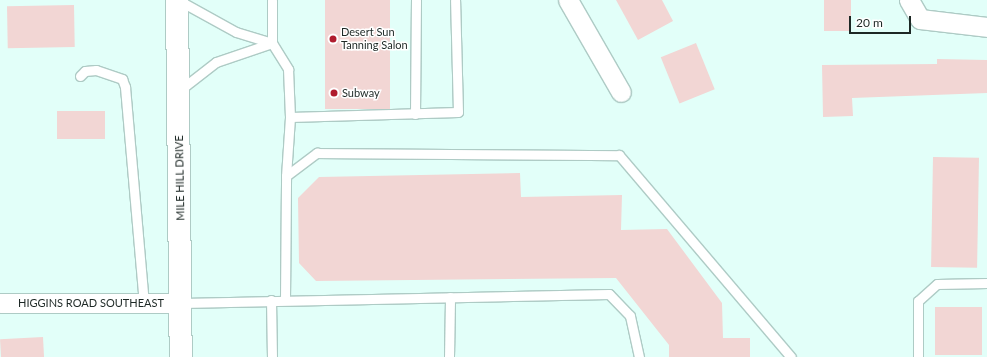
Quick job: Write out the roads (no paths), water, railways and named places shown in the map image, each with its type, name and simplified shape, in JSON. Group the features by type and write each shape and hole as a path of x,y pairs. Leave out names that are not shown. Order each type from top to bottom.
{"main road":[{"name":"MILE HILL DRIVE","path":"177,0 182,303 181,357"}],"street":[{"path":"568,0 621,92"},
{"path":"909,0 920,19 987,28"},
{"name":"HIGGINS ROAD SOUTHEAST","path":"0,303 182,303"}],"lane":[{"path":"177,0 236,32 272,43"},
{"path":"272,0 272,43 288,70 290,117 286,176 285,299"},
{"path":"415,114 416,0"},
{"path":"290,117 458,112 455,0"},
{"path":"179,91 216,62 272,43"},
{"path":"80,76 85,71 96,70 122,79 125,87 144,303"},
{"path":"286,176 317,153 619,155 791,357"},
{"path":"918,357 918,301 937,284 987,283"},
{"path":"182,303 285,299 609,294 630,316 639,357"},
{"path":"449,357 450,297"},
{"path":"271,300 272,357"}],"place":[{"name":"Desert Sun Tanning Salon","path":"333,39"},
{"name":"Subway","path":"334,93"}]}
